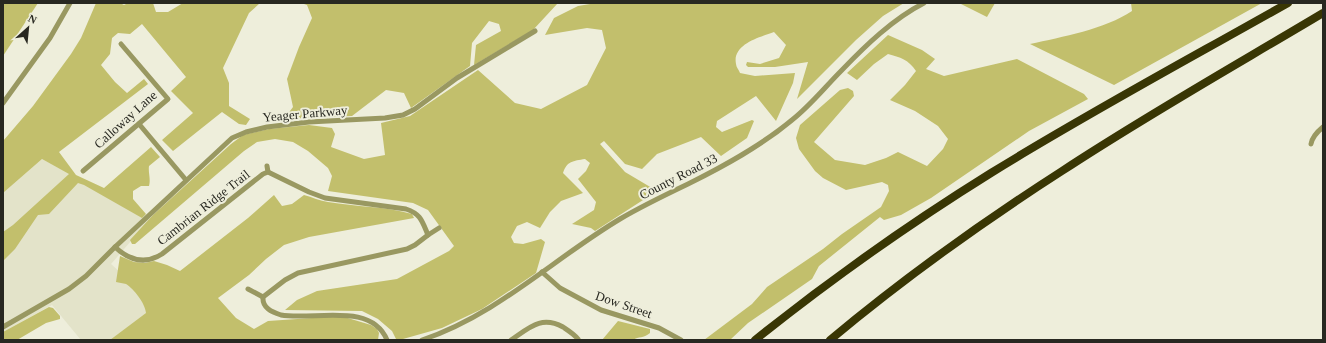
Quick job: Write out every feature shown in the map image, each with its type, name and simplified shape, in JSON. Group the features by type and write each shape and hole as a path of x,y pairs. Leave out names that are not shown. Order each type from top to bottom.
{"highway":[{"path":"755,340 861,260 991,173 1058,133 1288,3"},
{"path":"830,340 934,258 1019,199 1110,140 1323,13"}],"street":[{"path":"3,103 50,38 70,3"},
{"name":"County Road 33","path":"422,340 450,329 486,311 526,285 542,272 618,220 640,207 723,166 784,127 801,113 871,42 897,20 924,3"},
{"name":"Yeager Parkway","path":"3,327 35,310 79,282 232,138 246,132 267,127 309,122 386,118 408,113 457,78 535,31"},
{"name":"Calloway Lane","path":"83,171 168,99 121,44"},
{"path":"139,124 186,180"},
{"path":"1311,144 1312,139 1323,127"},
{"path":"267,166 268,172"},
{"name":"Cambrian Ridge Trail","path":"115,247 121,253 133,259 153,259 162,254 263,174 268,172 325,198 406,209 415,212 421,218 428,235"},
{"path":"263,296 284,280 298,273 407,248 415,245 439,228"},
{"name":"Dow Street","path":"542,272 564,291 601,310 618,317 660,328 681,340"},
{"path":"248,289 263,296"},
{"path":"263,296 263,302 266,307 281,315 350,316 368,320 379,327 387,340"},
{"path":"511,340 534,325 546,322 554,323 565,328 578,339"}],"shaded area":[{"path":"3,3 38,3 3,56"},
{"path":"96,3 120,3 124,5 128,3 153,3 156,12 168,12 183,3 260,3 249,13 223,68 229,83 229,106 250,119 246,125 239,124 222,112 173,151 162,140 193,113 171,91 186,77 142,24 130,34 118,33 112,38 110,54 101,65 115,82 127,93 144,79 148,84 59,152 76,175 104,188 151,147 160,157 149,166 149,186 141,186 133,191 133,199 146,214 142,218 78,183 49,214 38,215 15,249 3,261 3,232 13,225 69,174 42,159 3,193 3,141 33,106 71,54 81,38"},
{"path":"301,3 558,3 533,30 474,65 476,45 501,31 499,24 489,21 472,43 470,66 411,108 404,93 386,90 352,116 284,119 293,107 287,79 312,18 307,5"},
{"path":"596,3 904,3 883,16 856,40 797,99 808,62 775,67 748,67 746,65 747,62 760,64 779,58 786,45 774,32 748,42 743,46 738,51 736,57 736,65 740,73 755,76 795,73 793,83 776,121 756,96 717,121 716,127 722,132 752,120 754,121 747,138 721,156 701,137 657,154 642,169 625,164 604,141 600,144 625,172 657,191 595,231 591,228 572,224 594,210 596,202 578,179 586,171 590,163 585,159 574,161 566,166 563,173 583,193 561,201 550,212 540,228 527,222 517,226 511,237 514,243 523,244 541,239 545,242 536,273 482,309 442,328 403,339 396,339 392,331 378,319 362,311 285,310 297,300 317,291 397,279 449,251 454,246 428,210 413,203 328,191 332,176 328,168 308,151 293,142 275,139 257,142 244,151 135,244 132,244 130,240 153,215 231,144 243,135 269,129 309,125 332,128 335,134 331,147 364,159 385,155 381,123 410,116 478,70 515,103 541,109 587,85 606,48 602,30 587,28 545,35 554,18 578,6"},
{"path":"959,3 995,3 987,17"},
{"path":"1131,3 1262,3 1114,85 1030,44 1083,32 1109,23 1132,11"},
{"path":"888,35 922,50 935,59 926,69 944,76 1017,59 1084,94 1088,99 1029,131 931,198 901,215 884,220 880,217 819,266 812,279 748,323 730,340 704,340 752,304 767,287 881,207 889,191 888,185 882,182 846,190 823,178 815,171 799,149 796,138 800,125 840,90 848,88 853,91 854,96 814,142 835,160 865,165 898,152 927,166 943,149 948,139 938,126 915,111 890,100 916,71 907,62 888,54 874,64 857,80 847,73"},
{"path":"42,159 151,218 111,264 157,306 115,340 81,340 52,305 3,332 3,193"},
{"path":"274,195 282,206 292,204 304,195 328,202 402,211 412,214 414,218 309,237 284,245 249,275 218,298 236,318 254,329 268,321 341,316 371,325 377,329 379,333 378,340 110,340 146,313 139,297 132,289 126,284 116,282 120,256 134,262 145,263 154,261 180,271 248,218"},
{"path":"49,307 53,308 60,316 60,319 46,323 17,340 3,340 3,332"},
{"path":"618,321 650,329 650,333 633,340 602,340"}]}
